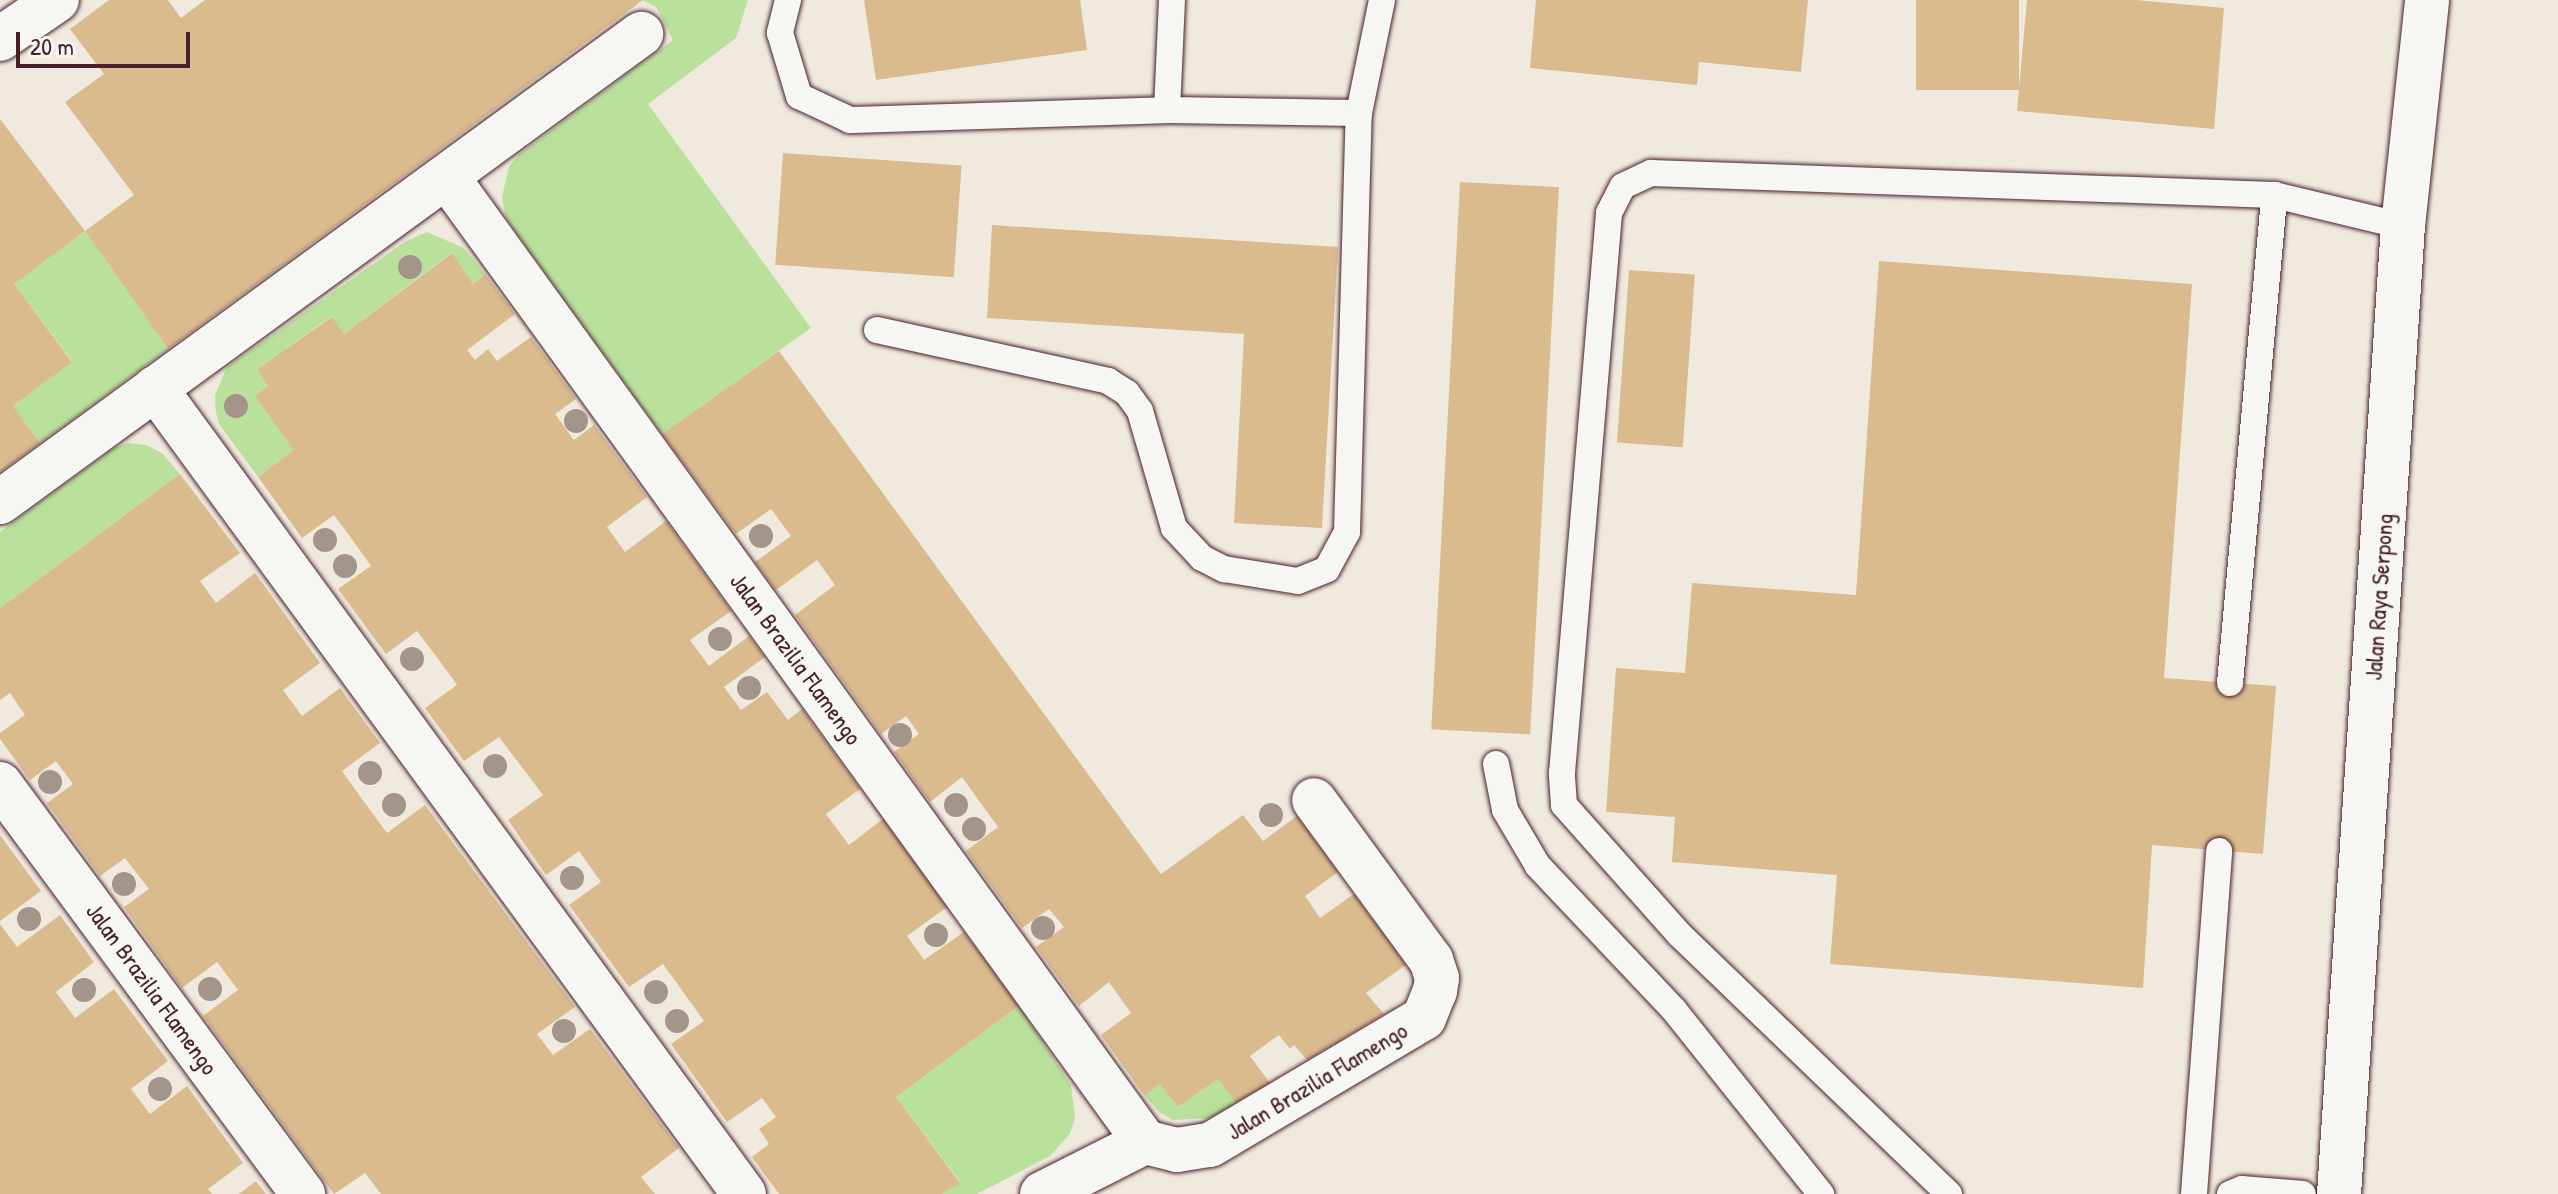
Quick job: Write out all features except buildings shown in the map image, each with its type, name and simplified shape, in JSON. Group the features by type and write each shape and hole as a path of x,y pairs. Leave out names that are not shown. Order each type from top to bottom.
{"street":[{"path":"4,27 57,0"},
{"name":"Jalan Raya Serpong","path":"2339,1194 2403,226 2427,0"},
{"path":"0,502 641,34"},
{"name":"Jalan Brazilia Flamengo","path":"447,177 1145,1142 1177,1150 1210,1145 1424,1018 1434,1000 1437,978 1431,960 1314,800"},
{"path":"155,388 744,1194"},
{"name":"Jalan Brazilia Flamengo","path":"0,784 303,1194"},
{"path":"1042,1194 1145,1142"}],"lane":[{"path":"788,0 780,33 799,96 850,120 1167,110 1359,113"},
{"path":"1167,110 1172,0"},
{"path":"877,330 1108,381 1127,393 1140,411 1174,528 1202,558 1224,569 1298,581 1327,569 1347,532 1359,113 1382,0"},
{"path":"1949,1194 1679,934 1564,805 1562,773 1609,213 1623,186 1651,173 2274,195 2403,226"},
{"path":"2230,683 2274,195"},
{"path":"1496,764 1505,810 1538,866 1674,1010 1821,1194"},
{"path":"2194,1194 2219,851"},
{"path":"2230,1194 2242,1189 2303,1194"}],"green space":[{"path":"642,0 748,0 736,38 648,104 811,328 662,434 517,234 505,215 502,197 509,166 521,153 673,40 656,7"},
{"path":"85,231 168,349 40,443 13,406 72,361 14,284"},
{"path":"427,232 464,248 485,274 473,284 451,253 344,334 331,317 257,369 268,386 255,396 293,450 258,477 219,424 215,395 227,367 406,241"},
{"path":"128,443 146,445 162,453 180,474 0,608 0,532 114,448"},
{"path":"1019,1006 1071,1085 1075,1118 1070,1134 1050,1156 977,1194 942,1194 960,1182 896,1097"},
{"path":"1218,1079 1236,1103 1212,1118 1173,1120 1159,1112 1145,1096 1160,1084 1178,1107"}]}
